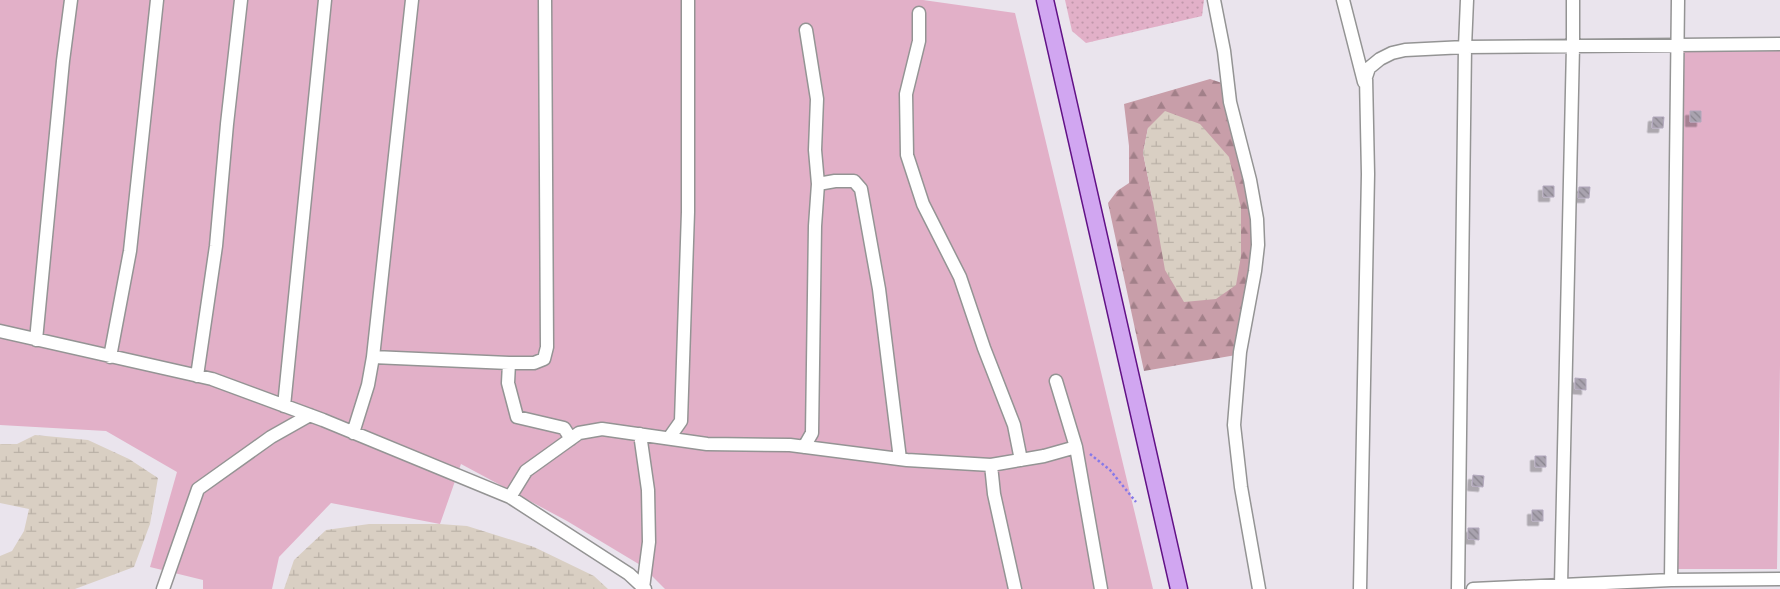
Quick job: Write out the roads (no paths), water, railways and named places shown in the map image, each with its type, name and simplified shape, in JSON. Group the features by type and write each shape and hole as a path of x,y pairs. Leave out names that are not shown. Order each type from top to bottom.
{"main road":[{"path":"1045,0 1179,589"}],"lane":[{"path":"36,340 63,61 71,0"},
{"path":"110,357 130,251 157,0"},
{"path":"197,376 216,246 226,124 241,0"},
{"path":"284,406 325,0"},
{"path":"353,433 368,385 373,357 412,0"},
{"path":"373,357 509,363 534,363 544,359 547,347 545,0"},
{"path":"669,438 681,421 688,212 688,0"},
{"path":"1214,0 1224,51 1230,102 1258,219 1256,271 1240,352 1234,426 1259,589"},
{"path":"1343,0 1368,96"},
{"path":"1458,589 1464,47 1467,0"},
{"path":"1561,585 1573,0"},
{"path":"1671,580 1678,0"},
{"path":"919,13 919,41 906,94 907,155 923,204 960,277 984,348 1014,425 1022,460"},
{"path":"804,447 812,432 815,235 818,184 815,150 817,99 806,30"},
{"path":"1360,589 1368,174 1368,96 1366,77 1369,68 1380,59 1392,53 1405,50 1464,47 1780,44"},
{"path":"818,184 835,181 854,181 862,189 879,289 900,459"},
{"path":"0,331 212,379 353,433 510,497 629,574 644,588"},
{"path":"509,363 508,383 517,417 564,428 571,439"},
{"path":"1056,381 1076,447 1101,589"},
{"path":"163,589 198,489 271,437 310,416"},
{"path":"510,497 526,471 579,433 602,429 707,444 790,445 900,459 991,465 1044,456 1076,447"},
{"path":"640,434 648,490 649,542 644,588"},
{"path":"991,465 994,494 1015,589"},
{"path":"1474,589 1671,580 1780,579"}]}
